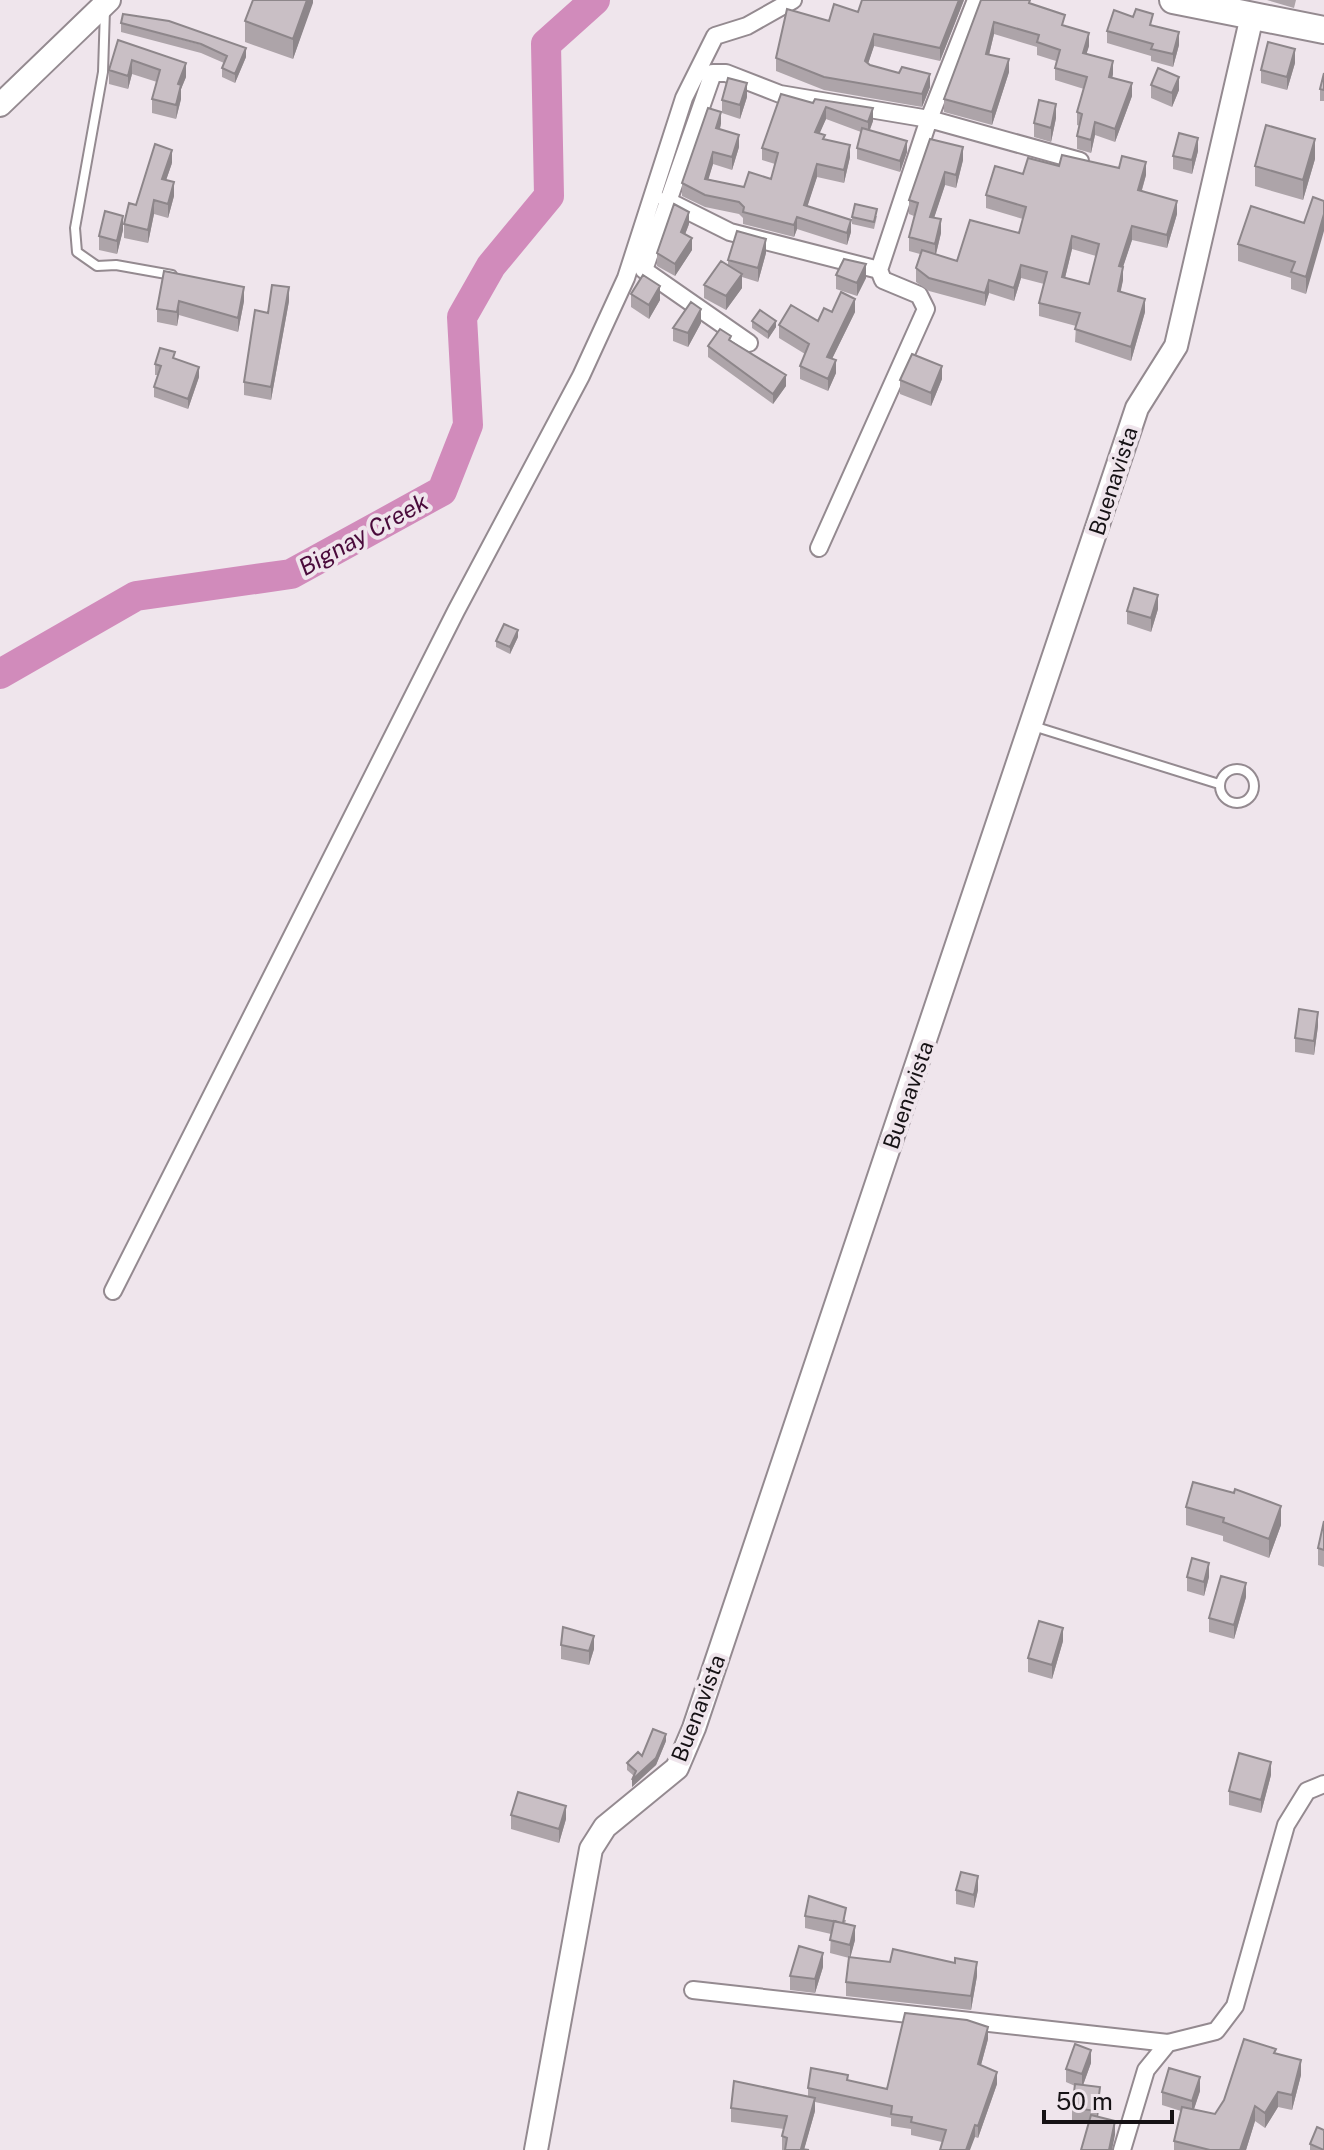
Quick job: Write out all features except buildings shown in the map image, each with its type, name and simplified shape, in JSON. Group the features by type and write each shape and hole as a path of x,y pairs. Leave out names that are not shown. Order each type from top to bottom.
{"main road":[{"path":"1173,0 1254,8 1324,30"}],"street":[{"path":"113,1291 456,611 581,376 626,278 684,98 715,36 747,26 793,0"},
{"path":"819,548 926,309 919,295 883,280 879,270 929,119 976,0"},
{"path":"0,105 107,2"},
{"name":"Buenavista","path":"536,2150 591,1849 605,1827 677,1768 694,1728 1137,408 1176,346 1254,8"},
{"path":"749,343 644,270 713,73 726,73 780,94 929,119 1093,165"},
{"path":"666,200 730,232 879,270"},
{"path":"693,1990 1168,2043 1216,2031 1235,2006 1286,1825 1307,1791 1324,1784"},
{"path":"1122,2150 1146,2070 1168,2043"}],"lane":[{"path":"107,2 103,72 75,228 77,252 97,266 160,271 182,279"},
{"path":"1032,726 1219,784"},
{"path":"1236,769 1247,773 1254,787 1247,801 1237,804 1222,795 1219,784 1225,773 1236,769"}],"waterway":[{"name":"Bignay Creek","path":"0,674 136,596 291,574 442,491 468,425 462,317 491,266 549,196 546,44 595,0"}]}
